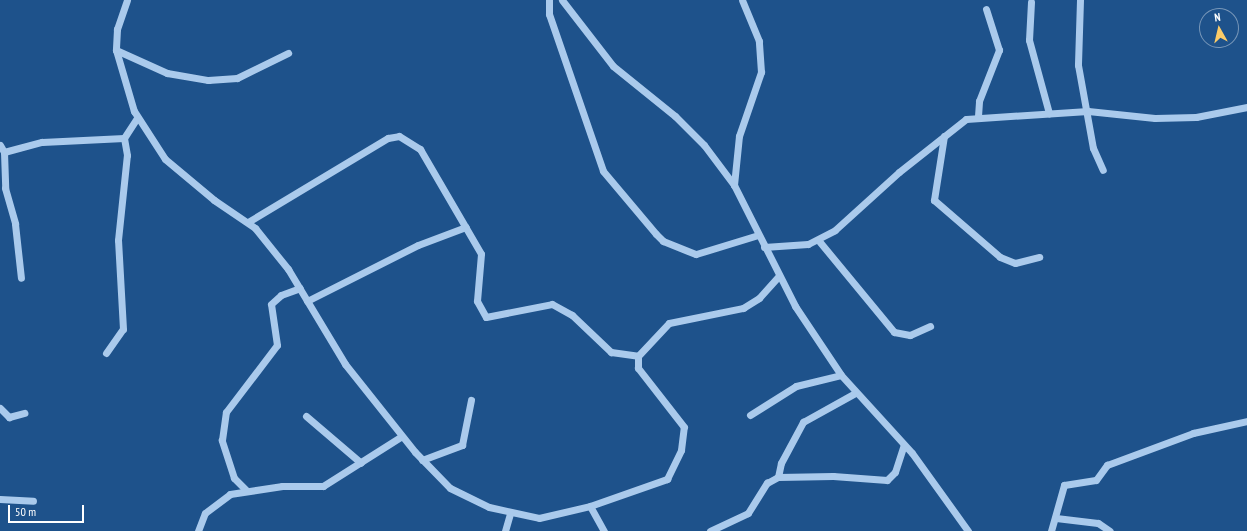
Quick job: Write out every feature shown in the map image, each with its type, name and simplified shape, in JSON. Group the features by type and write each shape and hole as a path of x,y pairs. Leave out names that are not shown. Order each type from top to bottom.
{"street":[{"path":"127,0 117,29 116,50 137,118 174,169 248,222 283,262 345,364 422,460 450,488 488,507 510,513 539,518 590,506 667,479 685,438 680,418 638,368 638,356 669,323 743,308 752,304 779,276"},
{"path":"549,0 549,14 599,163 656,234 663,241 696,254 758,235"},
{"path":"562,0 613,66 694,133 734,185 779,276 841,375 855,393 904,445 968,531"},
{"path":"734,185 739,136 761,72 760,41 742,0"},
{"path":"1080,0 1078,64 1088,111 1093,148 1103,170"},
{"path":"1031,2 1029,40 1049,113"},
{"path":"978,116 979,102 999,50 986,8"},
{"path":"116,50 167,73 208,80 237,78 288,53"},
{"path":"764,247 819,241 835,230 944,136 966,119 978,116 1088,111 1155,118 1196,117 1247,107"},
{"path":"106,353 123,329 118,240 128,155 124,138 137,118"},
{"path":"248,222 394,135 412,142 420,149 466,227 480,254 477,301 486,317 552,304 572,315 611,352 638,356"},
{"path":"944,136 934,200 1000,257 1015,262 1039,257"},
{"path":"4,152 42,142 124,138"},
{"path":"0,145 4,152 5,188 15,224 21,278"},
{"path":"307,301 418,245 466,227"},
{"path":"819,241 894,332 910,335 930,326"},
{"path":"246,490 234,478 222,440 226,412 277,345 271,304 281,295 300,288"},
{"path":"750,415 796,386 841,375"},
{"path":"778,477 780,462 804,422 855,393"},
{"path":"422,460 462,445 471,400"},
{"path":"0,408 9,417 24,413"},
{"path":"306,416 361,463"},
{"path":"1051,531 1064,486 1096,480 1107,465 1193,433 1247,421"},
{"path":"198,531 205,513 230,494 246,490 317,488 361,463 402,436"},
{"path":"710,531 748,513 767,483 778,477 833,476 887,480 895,472 904,445"},
{"path":"0,499 33,501"},
{"path":"590,506 604,531"},
{"path":"505,531 510,513"},
{"path":"1056,518 1098,523 1110,531"}]}
